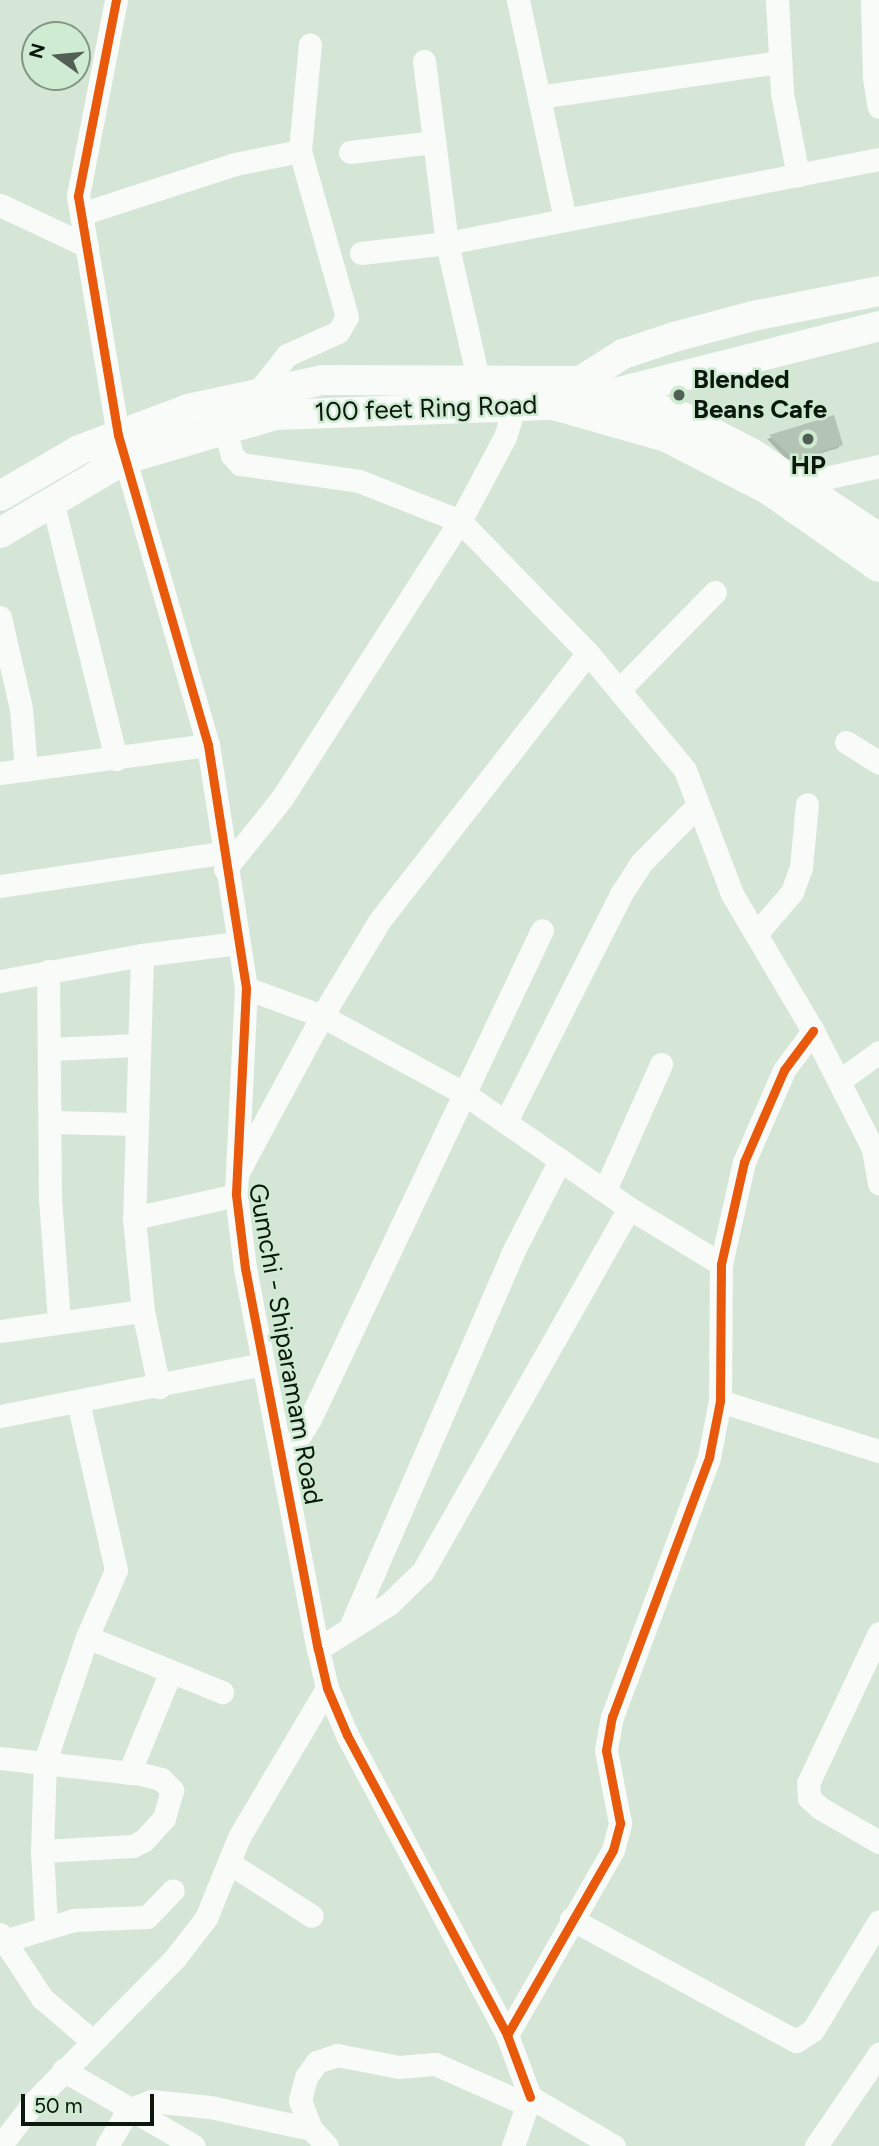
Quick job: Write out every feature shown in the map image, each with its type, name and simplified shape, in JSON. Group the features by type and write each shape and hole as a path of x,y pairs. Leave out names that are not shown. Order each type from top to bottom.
{"main road":[{"path":"554,405 575,382 623,354 753,316 879,291"},
{"path":"590,413 612,393 879,326"},
{"name":"100 feet Ring Road","path":"0,533 52,500 121,447 188,409 323,380 575,382 682,417 753,454 879,538"},
{"name":"100 feet Ring Road","path":"0,496 79,450 121,447 225,429 275,415 514,404 554,405 590,413 666,437 769,490 879,567"}],"street":[{"path":"518,0 565,220"},
{"path":"777,0 780,62 798,175"},
{"path":"872,0 873,77 879,107"},
{"name":"Gumchi - Shiparamam Road","path":"111,4 78,196 121,447 208,745 223,861 246,988 235,1188 263,1364 318,1649 327,1688 347,1735 507,2035 529,2101"},
{"path":"256,394 287,355 338,332 347,317 300,151 310,44"},
{"path":"424,61 447,243 479,383"},
{"path":"539,97 780,62"},
{"path":"350,152 434,142"},
{"path":"81,214 235,164 300,151"},
{"path":"361,253 447,243 879,159"},
{"path":"0,205 87,246"},
{"path":"0,886 223,861 282,798 460,521 505,437 514,404"},
{"path":"225,429 232,455 240,464 359,481 460,521 588,653 685,770 732,894 813,1031 876,1151 879,1183"},
{"path":"798,484 879,466"},
{"path":"52,500 116,759"},
{"path":"619,690 715,592"},
{"path":"2,631 21,709 26,770"},
{"path":"134,1218 235,1188 321,1016 380,920 588,653"},
{"path":"846,741 879,763"},
{"path":"0,773 208,745"},
{"path":"756,934 792,892 801,867 807,804"},
{"path":"506,1121 621,894 641,863 698,805"},
{"path":"282,1462 310,1419 542,930"},
{"path":"0,981 142,955 238,943"},
{"path":"142,955 136,1045 134,1218 143,1311 159,1387"},
{"path":"48,971 52,1122 50,1198 59,1320"},
{"path":"246,988 321,1016 466,1094 629,1208 720,1264"},
{"path":"507,2035 571,1919 592,1892 613,1850 620,1823 606,1750 612,1717 709,1457 720,1401 720,1264 744,1162 783,1070 813,1031"},
{"path":"51,1049 136,1045"},
{"path":"839,1081 879,1052"},
{"path":"605,1191 660,1064"},
{"path":"52,1122 136,1124"},
{"path":"351,1625 512,1254 560,1160"},
{"path":"318,1649 351,1625 388,1604 423,1571 629,1208"},
{"path":"0,1331 59,1320 143,1311"},
{"path":"0,1416 159,1387 263,1364"},
{"path":"720,1401 879,1451"},
{"path":"46,1925 41,1851 45,1761 87,1637 116,1570 78,1402"},
{"path":"879,1633 808,1783 809,1798 820,1808 879,1842"},
{"path":"87,1637 222,1692"},
{"path":"130,1773 171,1671"},
{"path":"0,2146 63,2070 175,1958 206,1918 260,1797 327,1688"},
{"path":"0,1758 45,1761 130,1773 161,1779 172,1790 164,1818 144,1840 118,1849 41,1851"},
{"path":"229,1863 312,1916"},
{"path":"91,2040 42,1998 2,1937 74,1920 139,1920 158,1910 173,1890"},
{"path":"571,1919 796,2042 813,2030 879,1921"},
{"path":"816,2146 879,2054"},
{"path":"327,2146 311,2129 300,2108 301,2090 317,2062 337,2055 399,2067 435,2064 529,2101 614,2146"},
{"path":"63,2070 194,2146"},
{"path":"107,2146 128,2110 151,2101 210,2107 311,2129"},
{"path":"513,2146 529,2101"}],"building":[{"path":"834,415 843,445 794,460 769,435"}],"cycle path":[{"path":"116,0 78,196 118,435 208,745 246,988 236,1195 245,1268 318,1649 327,1688 347,1735 507,2035 530,2097"},
{"path":"507,2035 613,1850 620,1823 606,1750 612,1717 709,1457 720,1401 721,1264 744,1162 784,1070 813,1031"}],"place":[{"name":"Blended Beans Cafe","path":"679,395"},
{"name":"HP","path":"808,439"}]}
